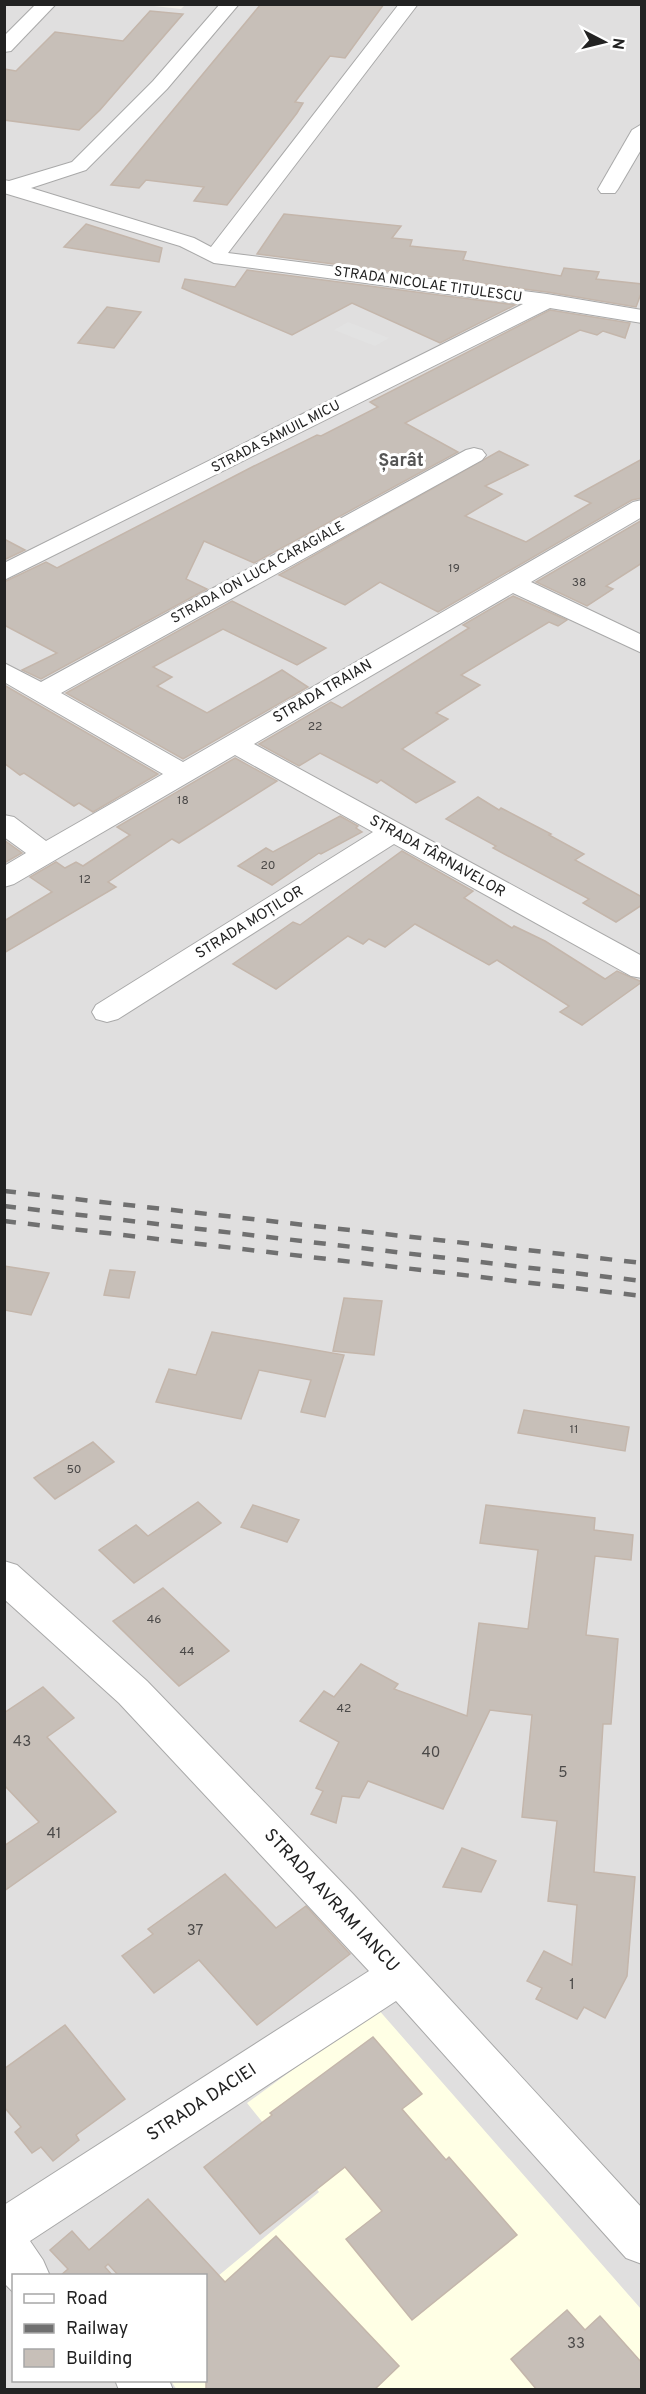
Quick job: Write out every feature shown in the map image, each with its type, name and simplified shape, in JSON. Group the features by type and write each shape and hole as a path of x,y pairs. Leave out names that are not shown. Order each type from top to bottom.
{"street":[{"path":"4,47 13,28 47,4"},
{"path":"8,186 79,166 160,85 230,4"},
{"path":"214,257 409,4"},
{"path":"608,189 642,130"},
{"name":"STRADA NICOLAE TITULESCU","path":"8,186 187,242 214,257 547,301 642,316"},
{"name":"STRADA SAMUIL MICU","path":"4,573 547,301"},
{"name":"STRADA ION LUCA CARAGIALE","path":"42,692 474,455"},
{"name":"STRADA TRAIAN","path":"4,878 640,510"},
{"path":"512,583 642,645"},
{"path":"4,671 183,774"},
{"name":"STRADA TÂRNAVELOR","path":"234,744 642,969"},
{"path":"4,823 45,854"},
{"name":"STRADA MOȚILOR","path":"107,1012 392,833"},
{"name":"STRADA AVRAM IANCU","path":"4,1576 133,1692 400,1975 642,2242"},
{"name":"STRADA DACIEI","path":"4,2232 400,1975"},
{"path":"4,2243 26,2274"}],"shaded area":[{"path":"136,4 181,9 186,4 641,5 641,2389 5,2390 5,5"},
{"path":"348,322 389,338 375,346 334,330"},
{"path":"377,2008 641,2309 641,2389 177,2390 172,2382 207,2382 207,2285 319,2192 247,2103"}],"building":[{"path":"261,4 384,4 345,58 330,56 295,102 303,103 297,113 227,205 194,201 204,187 146,180 139,188 111,185"},
{"path":"150,11 183,14 100,110 79,130 4,120 4,69 16,71 55,32 123,41"},
{"path":"284,214 401,226 392,238 412,240 410,246 466,252 463,260 561,276 564,268 599,272 596,279 642,284 642,291 636,307 547,292 257,254"},
{"path":"86,224 162,248 159,262 64,247"},
{"path":"247,270 515,305 440,343 352,303 292,335 182,288 185,279 235,287"},
{"path":"107,307 141,312 114,348 78,343"},
{"path":"550,310 630,323 625,338 603,331 597,335 580,330 405,423 458,452 254,563 204,541 186,579 207,589 41,679 22,670 57,653 4,625 4,582 46,562 57,568 254,466 378,407 370,402"},
{"path":"499,451 528,465 485,486 502,494 465,516 526,542 591,503 575,496 642,459 642,498 632,500 438,612 380,582 345,605 279,575"},
{"path":"642,520 642,563 606,586 613,589 587,606 536,582"},
{"path":"4,539 25,550 4,560"},
{"path":"513,596 567,620 558,626 549,622 461,675 480,685 436,713 448,719 402,749 455,782 416,803 381,780 377,783 320,753 299,766 259,744 331,702 342,708 469,628 463,625"},
{"path":"232,601 326,648 297,665 223,629 153,667 172,677 157,686 207,713 282,670 308,687 183,759 66,693"},
{"path":"4,685 158,774 93,812 79,803 74,806 24,773 20,775 4,763"},
{"path":"235,758 277,781 179,843 172,839 108,882 116,887 4,953 4,921 52,892 30,877 56,862 65,868 76,862 83,866 130,835 117,827"},
{"path":"478,797 499,810 501,808 551,834 549,835 584,854 575,860 642,897 642,905 616,922 583,903 589,899 493,848 496,846 446,819"},
{"path":"340,816 358,826 356,828 362,832 319,853 272,885 238,866 266,848 273,852"},
{"path":"4,840 22,853 4,862"},
{"path":"402,851 473,891 464,898 512,928 514,926 545,941 605,979 617,971 642,982 582,1025 560,1012 569,1006 497,960 489,965 415,924 385,947 369,939 363,944 348,936 276,989 233,964 293,922 300,925"},
{"path":"4,1266 49,1273 31,1315 4,1310"},
{"path":"110,1270 135,1272 129,1298 104,1295"},
{"path":"344,1298 382,1301 374,1355 333,1351"},
{"path":"212,1332 344,1355 325,1417 301,1412 311,1380 259,1370 241,1419 156,1402 169,1369 196,1375"},
{"path":"524,1410 629,1427 625,1451 518,1433"},
{"path":"93,1442 114,1462 55,1499 34,1478"},
{"path":"198,1502 221,1523 134,1583 99,1550 136,1525 148,1536"},
{"path":"253,1505 299,1520 287,1542 241,1527"},
{"path":"486,1505 595,1518 594,1530 633,1535 631,1560 595,1556 586,1635 618,1639 611,1724 603,1724 594,1872 635,1877 627,1976 605,2018 584,2007 577,2019 536,1999 542,1988 527,1981 544,1951 572,1965 577,1905 548,1901 557,1821 522,1817 532,1715 490,1710 443,1809 368,1781 359,1798 342,1796 336,1823 311,1814 323,1791 316,1788 339,1742 300,1721 324,1691 334,1697 361,1664 398,1684 394,1689 467,1716 479,1623 528,1629 538,1550 480,1543"},
{"path":"163,1588 229,1651 179,1686 113,1621"},
{"path":"43,1687 74,1718 47,1737 116,1812 4,1891 4,1846 39,1822 4,1785 4,1713"},
{"path":"462,1848 496,1861 481,1892 443,1887"},
{"path":"225,1874 276,1928 306,1906 350,1954 257,2025 199,1960 154,1993 122,1956 153,1934 148,1929"},
{"path":"65,2025 125,2099 76,2135 79,2140 53,2161 41,2147 32,2153 15,2132 21,2127 4,2107 4,2069"},
{"path":"373,2037 422,2094 402,2109 446,2160 449,2157 517,2235 412,2320 346,2239 382,2211 345,2167 260,2234 204,2167 272,2115 270,2113"},
{"path":"148,2199 225,2282 276,2236 399,2366 374,2390 206,2390 207,2274 117,2274 108,2264 105,2267 111,2274 62,2274 68,2269 50,2250 72,2231 89,2250"},
{"path":"567,2310 585,2330 600,2316 642,2363 642,2390 537,2390 511,2359"}],"railway":[{"path":"4,1191 642,1263"},
{"path":"4,1206 642,1281"},
{"path":"4,1221 642,1296"}],"district":[{"name":"Șarât","path":"401,461"}]}
